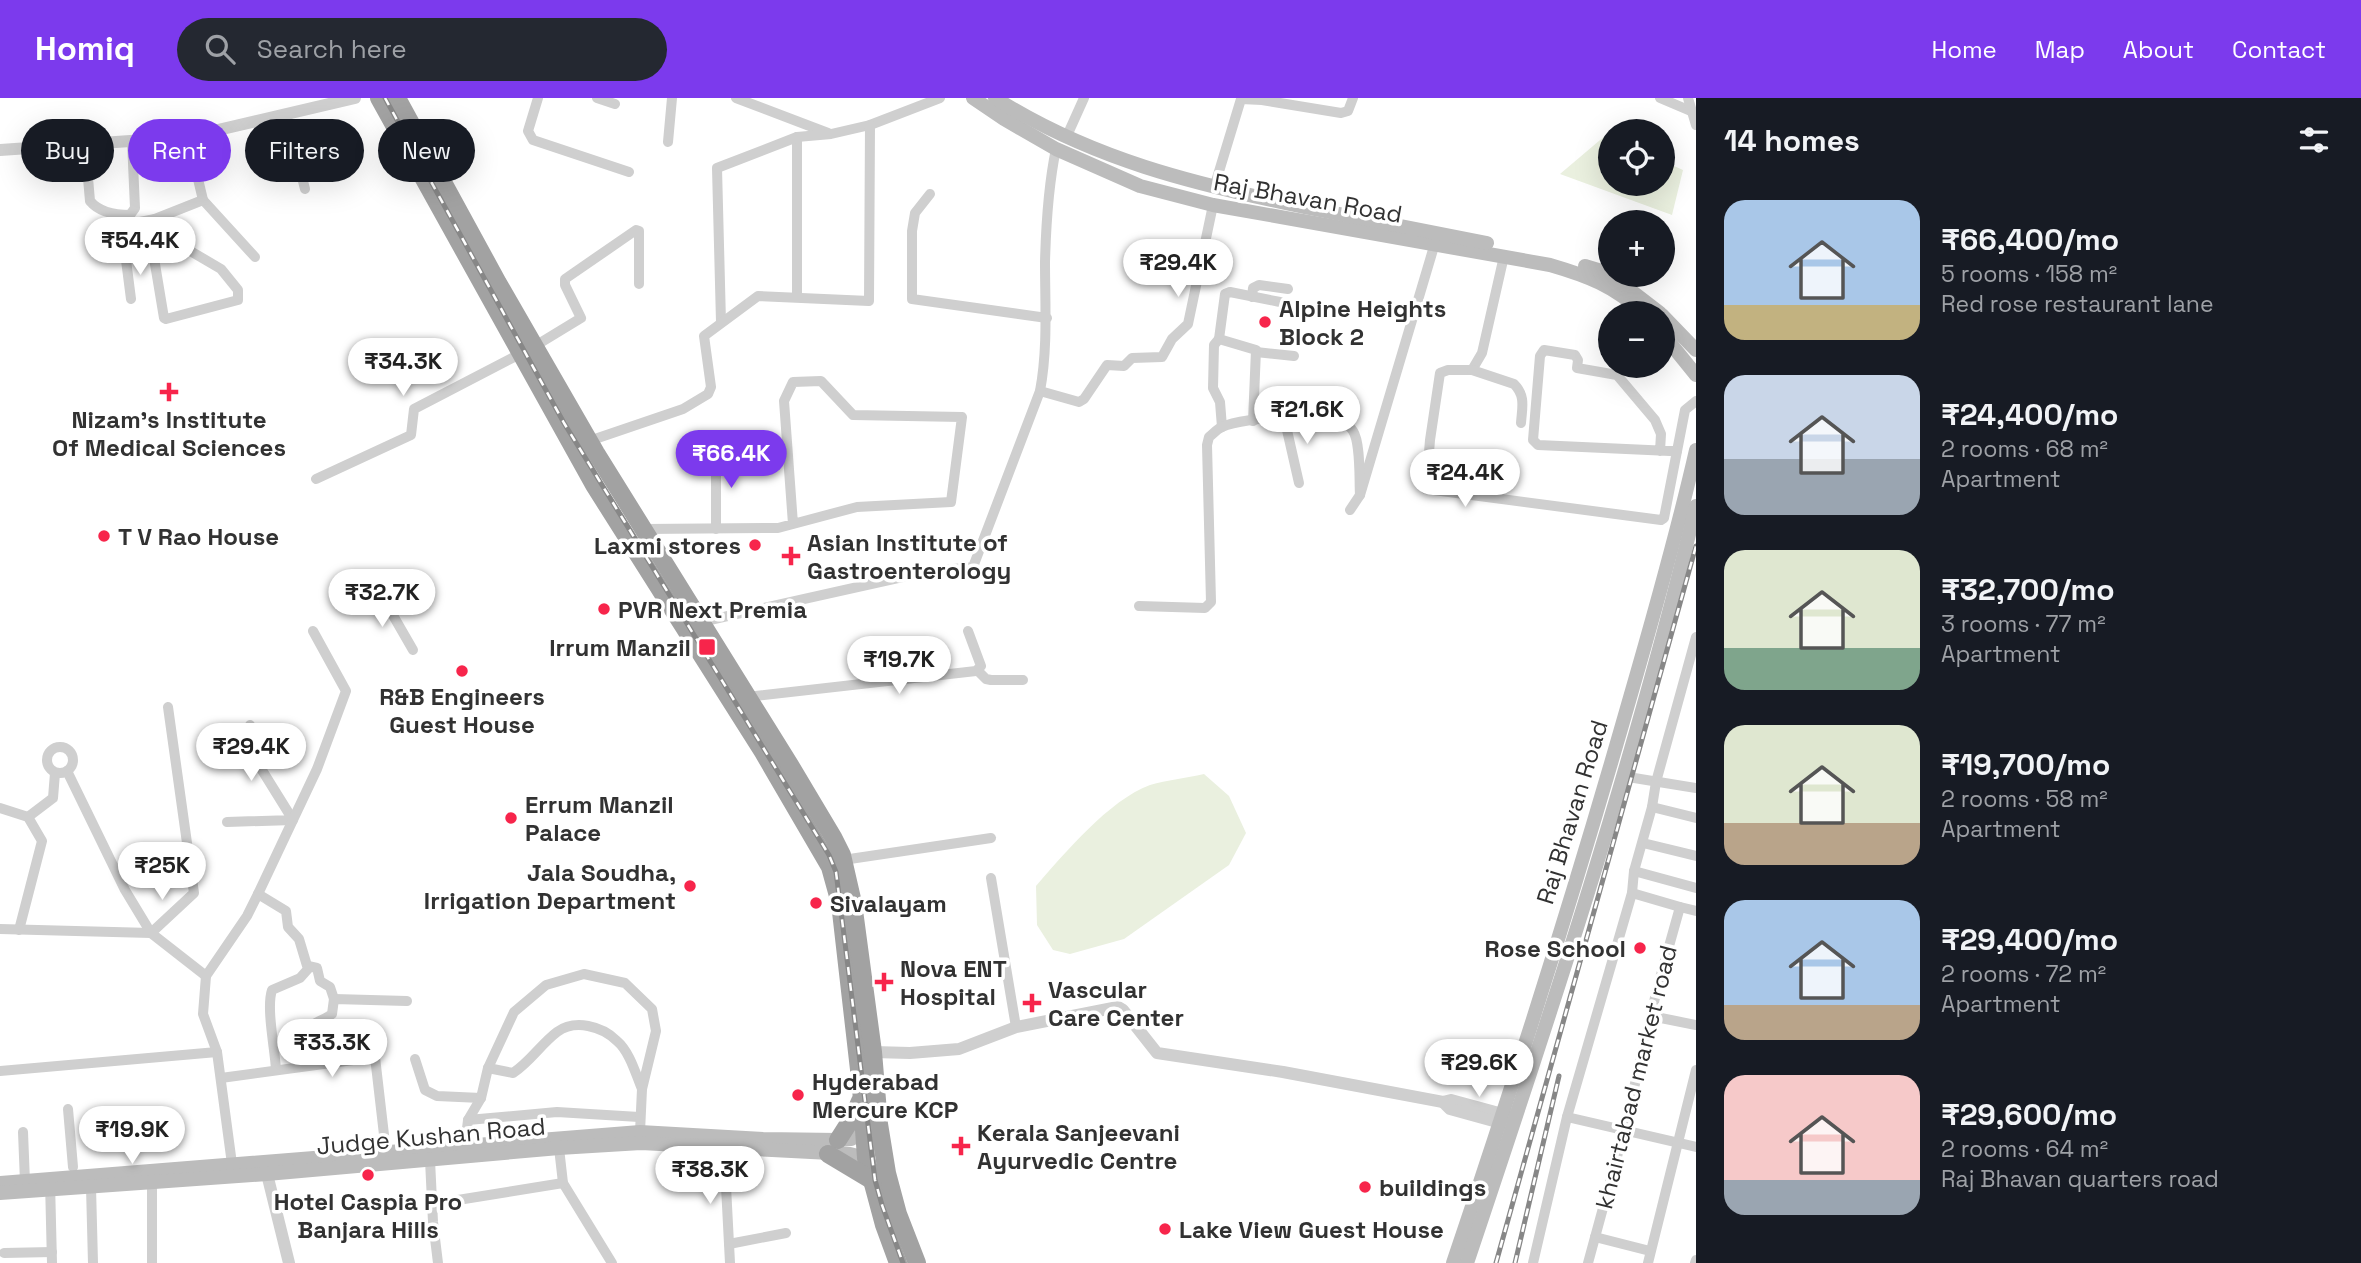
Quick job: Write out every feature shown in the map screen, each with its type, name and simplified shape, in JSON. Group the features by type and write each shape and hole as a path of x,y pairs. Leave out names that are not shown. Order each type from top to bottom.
{"highway":[{"path":"379,98 530,356 589,441 747,697 806,809 835,882 862,1097 850,1146 873,1181"},
{"path":"397,98 594,485 806,809 833,837 843,860 853,903 888,1180 917,1263"},
{"path":"862,1097 854,1115 850,1146 873,1181 898,1263"}],"main road":[{"name":"Raj Bhavan Road","path":"973,98 1056,149 1140,186 1213,205 1550,265 1596,279 1628,301"},
{"name":"Raj Bhavan Road","path":"995,98 1066,138 1130,164 1214,188 1582,265 1608,273 1644,301"},
{"name":"Raj Bhavan Road","path":"1675,329 1696,351"},
{"path":"1675,349 1696,375"},
{"name":"Raj Bhavan Road","path":"1467,1263 1604,791 1683,508 1696,450"},
{"name":"Raj Bhavan Road","path":"1453,1263 1508,1120 1603,844 1634,740 1696,506"},
{"name":"Judge Kushan Road","path":"0,1193 50,1184 232,1164 386,1153 640,1124 850,1146"},
{"name":"Judge Kushan Road","path":"0,1183 91,1187 641,1143 724,1148 850,1146"}],"street":[{"path":"231,126 355,98"},
{"path":"538,98 528,131 533,140 629,172"},
{"path":"597,98 615,104"},
{"path":"668,142 672,98"},
{"path":"736,98 831,134"},
{"path":"720,322 717,168 797,137 831,134 870,125 940,98"},
{"path":"1066,138 1084,98"},
{"path":"1214,188 1240,98 1341,113 1348,110 1353,98"},
{"path":"1660,98 1693,112"},
{"path":"1688,98 1696,125"},
{"path":"286,114 305,188"},
{"path":"589,441 683,409 708,394 711,387 704,335 758,296 869,301 870,125"},
{"path":"797,137 797,298"},
{"path":"0,150 21,149"},
{"path":"701,622 925,572 973,567 1040,391 1044,371 1049,183 1056,149"},
{"path":"88,182 93,206 116,215 130,215 135,208 134,182"},
{"path":"199,182 203,200 255,257"},
{"path":"930,194 915,213 912,231 912,299 1047,318"},
{"path":"131,299 122,229 130,223 155,219 203,200"},
{"path":"1040,391 1079,402 1107,365 1124,366 1132,358 1162,357 1172,339 1188,324 1213,205"},
{"path":"155,219 162,232 221,269 238,290 238,299 164,318 152,246 162,232"},
{"path":"316,479 411,435 415,409 530,356 581,317 565,285 565,278 636,230 639,231 639,284"},
{"path":"1350,510 1360,495 1435,243"},
{"path":"1472,370 1482,353 1504,256"},
{"path":"1252,296 1255,285 1288,289"},
{"path":"1222,427 1220,402 1213,388 1214,345 1219,339 1225,294 1230,292 1280,302"},
{"path":"1219,339 1255,348 1253,421"},
{"path":"1660,451 1661,434 1655,420 1617,375 1577,368 1578,360 1575,355 1544,350 1539,356 1533,440 1538,445 1677,452"},
{"path":"1256,352 1294,356"},
{"path":"1521,423 1523,399 1514,384 1472,370 1448,370 1440,373 1426,489 1661,520 1664,518 1685,410 1696,401"},
{"path":"645,529 778,528 793,524 858,506 951,502 962,417 853,415 821,381 793,382 784,401 793,524"},
{"path":"1139,606 1205,608 1211,602 1207,445 1209,437 1222,427 1284,417 1328,419 1347,424 1355,432 1360,495"},
{"path":"1284,417 1299,483"},
{"path":"716,451 716,529"},
{"path":"379,591 413,650"},
{"path":"232,1164 217,1052 203,1014 206,976 247,916 258,894 317,769 346,691 313,631"},
{"path":"968,631 981,666 978,671"},
{"path":"1533,1263 1567,1117 1632,893 1634,872 1656,782 1696,637"},
{"path":"747,697 978,671"},
{"path":"978,671 986,679 1023,680"},
{"path":"0,929 151,933 194,893 168,707"},
{"path":"250,724 252,754 293,820"},
{"path":"28,817 48,805 61,772 151,933 206,976"},
{"path":"1622,776 1696,788"},
{"path":"1652,807 1696,818"},
{"path":"0,808 28,817 42,841 19,930"},
{"path":"226,822 293,820"},
{"path":"843,860 991,838"},
{"path":"1643,843 1696,856"},
{"path":"1634,872 1696,888"},
{"path":"991,878 1016,1027"},
{"path":"1632,893 1696,911"},
{"path":"258,894 286,911 288,927 299,939 308,966"},
{"name":"khairtabad market road","path":"1588,1263 1680,907"},
{"path":"308,966 317,968 320,981 330,986 334,999 332,1014 312,1025 307,1031 311,1066"},
{"path":"276,1070 270,1013 272,990 300,978 308,966"},
{"path":"465,1145 468,1120 481,1098 488,1068 514,1012 546,985 584,974 625,983 652,1009 656,1031 642,1089 640,1124 557,1112 468,1120"},
{"path":"334,999 407,1001"},
{"path":"873,1052 911,1053 958,1049 1016,1027 1118,1007 1157,1053 1283,1072 1443,1102 1450,1109 1508,1120"},
{"path":"1651,1016 1696,1025"},
{"path":"488,1068 513,1073 526,1064 557,1032 579,1026 592,1026 618,1041 642,1089"},
{"path":"0,1071 217,1052"},
{"path":"221,1078 375,1057 386,1153"},
{"path":"415,1059 425,1090 437,1096 481,1098"},
{"path":"1648,1263 1696,1070"},
{"path":"68,1109 73,1167"},
{"path":"1567,1117 1696,1147"},
{"path":"23,1132 25,1182"},
{"path":"558,1148 563,1184 612,1263"},
{"path":"724,1148 730,1263"},
{"path":"430,1160 438,1263"},
{"path":"267,1174 289,1263"},
{"path":"152,1182 152,1263"},
{"path":"4,1253 52,1258 50,1184"},
{"path":"433,1204 563,1184"},
{"path":"91,1187 93,1263"},
{"path":"729,1244 786,1233"},
{"path":"1595,1237 1650,1251"}],"green space":[{"path":"1598,142 1598,188 1560,174"},
{"path":"1675,166 1683,170 1673,210 1658,210 1620,196 1675,196"},
{"path":"1204,774 1229,796 1246,833 1229,865 1124,939 1070,954 1053,950 1037,925 1036,886 1088,829 1134,792 1150,785"}],"railway":[{"path":"385,98 564,423 829,855 836,872 875,1180 903,1263"},
{"path":"1496,1263 1696,546"},
{"path":"1515,1263 1559,1076"}],"place":[{"name":"Alpine Heights Block 2","path":"1265,322"},
{"name":"Nizam's Institute Of Medical Sciences","path":"169,392"},
{"name":"T V Rao House","path":"104,536"},
{"name":"Laxmi stores","path":"755,545"},
{"name":"Asian Institute of Gastroenterology","path":"791,556"},
{"name":"PVR Next Premia","path":"604,609"},
{"name":"Irrum Manzil","path":"707,647"},
{"name":"R&B Engineers Guest House","path":"462,671"},
{"name":"Errum Manzil Palace","path":"511,818"},
{"name":"Jala Soudha, Irrigation Department","path":"690,886"},
{"name":"Sivalayam","path":"816,903"},
{"name":"Rose School","path":"1640,948"},
{"name":"Nova ENT Hospital","path":"884,982"},
{"name":"Vascular Care Center","path":"1032,1003"},
{"name":"Hyderabad Mercure KCP","path":"798,1095"},
{"name":"Kerala Sanjeevani Ayurvedic Centre","path":"961,1146"},
{"name":"Hotel Caspia Pro Banjara Hills","path":"368,1175"},
{"name":"buildings","path":"1365,1187"},
{"name":"Lake View Guest House","path":"1165,1229"}]}
